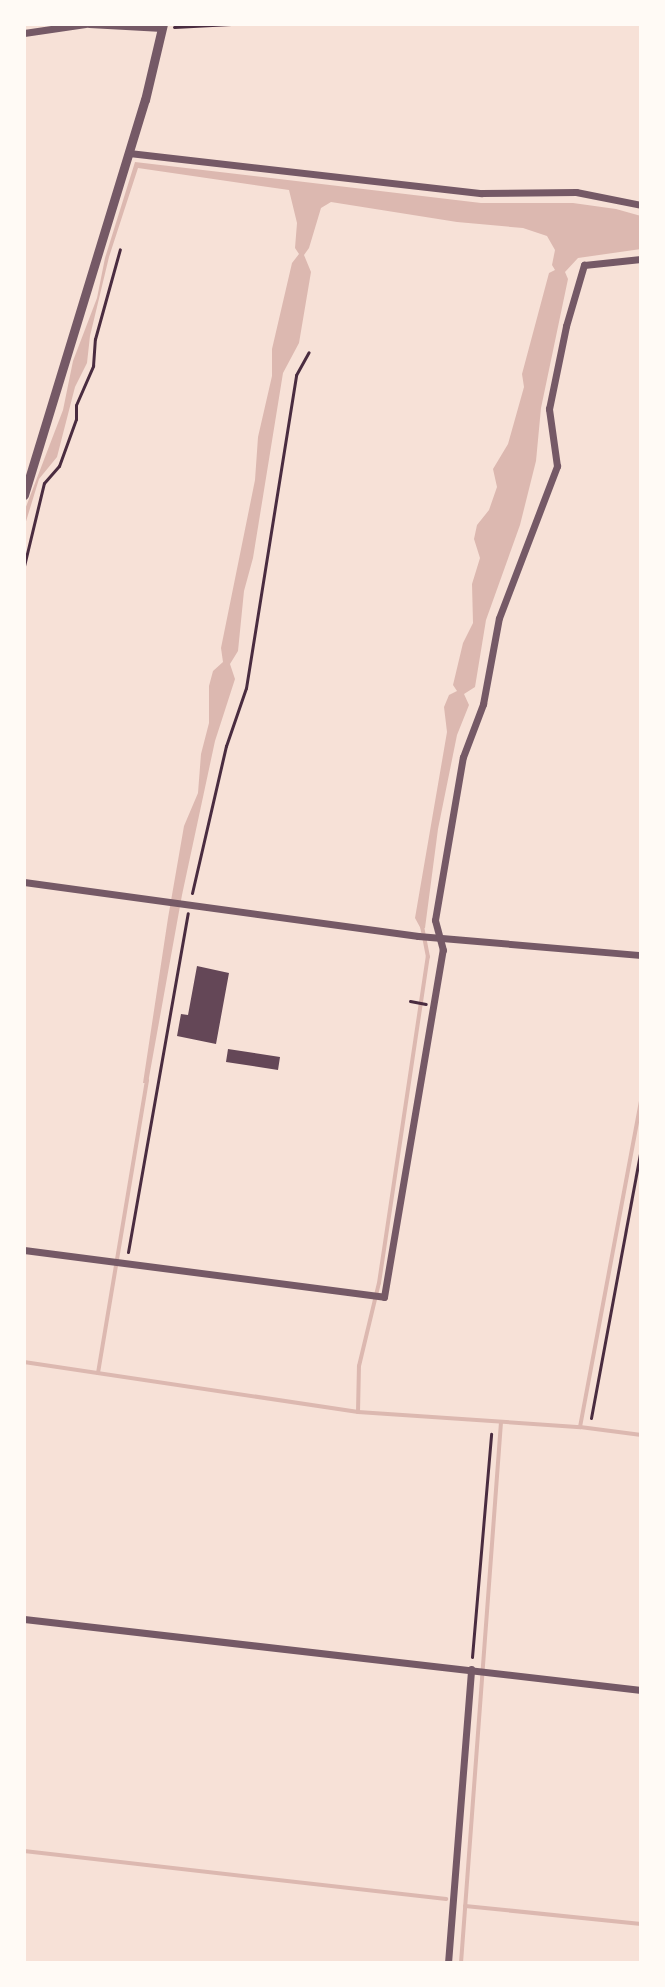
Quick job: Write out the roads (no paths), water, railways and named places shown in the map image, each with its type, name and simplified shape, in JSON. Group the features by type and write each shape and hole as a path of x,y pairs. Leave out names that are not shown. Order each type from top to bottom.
{"street":[{"path":"24,33 87,24 163,26 129,153 24,495"},
{"path":"129,153 482,193 576,192 641,205"},
{"path":"24,1250 384,1297 443,950 434,936 435,920 463,757 483,704 499,618 557,466 549,409 566,326 584,265 641,259"},
{"path":"24,882 418,936 641,955"},
{"path":"24,1619 641,1690"},
{"path":"448,1963 473,1670"}],"waterway":[{"path":"358,1412 359,1366 379,1283 428,957 422,925"},
{"path":"98,1373 147,1080"},
{"path":"580,1427 641,1101"},
{"path":"24,1362 358,1412 580,1427 641,1435"},
{"path":"461,1963 501,1422"},
{"path":"24,1851 446,1899"},
{"path":"465,1906 641,1924"}]}
